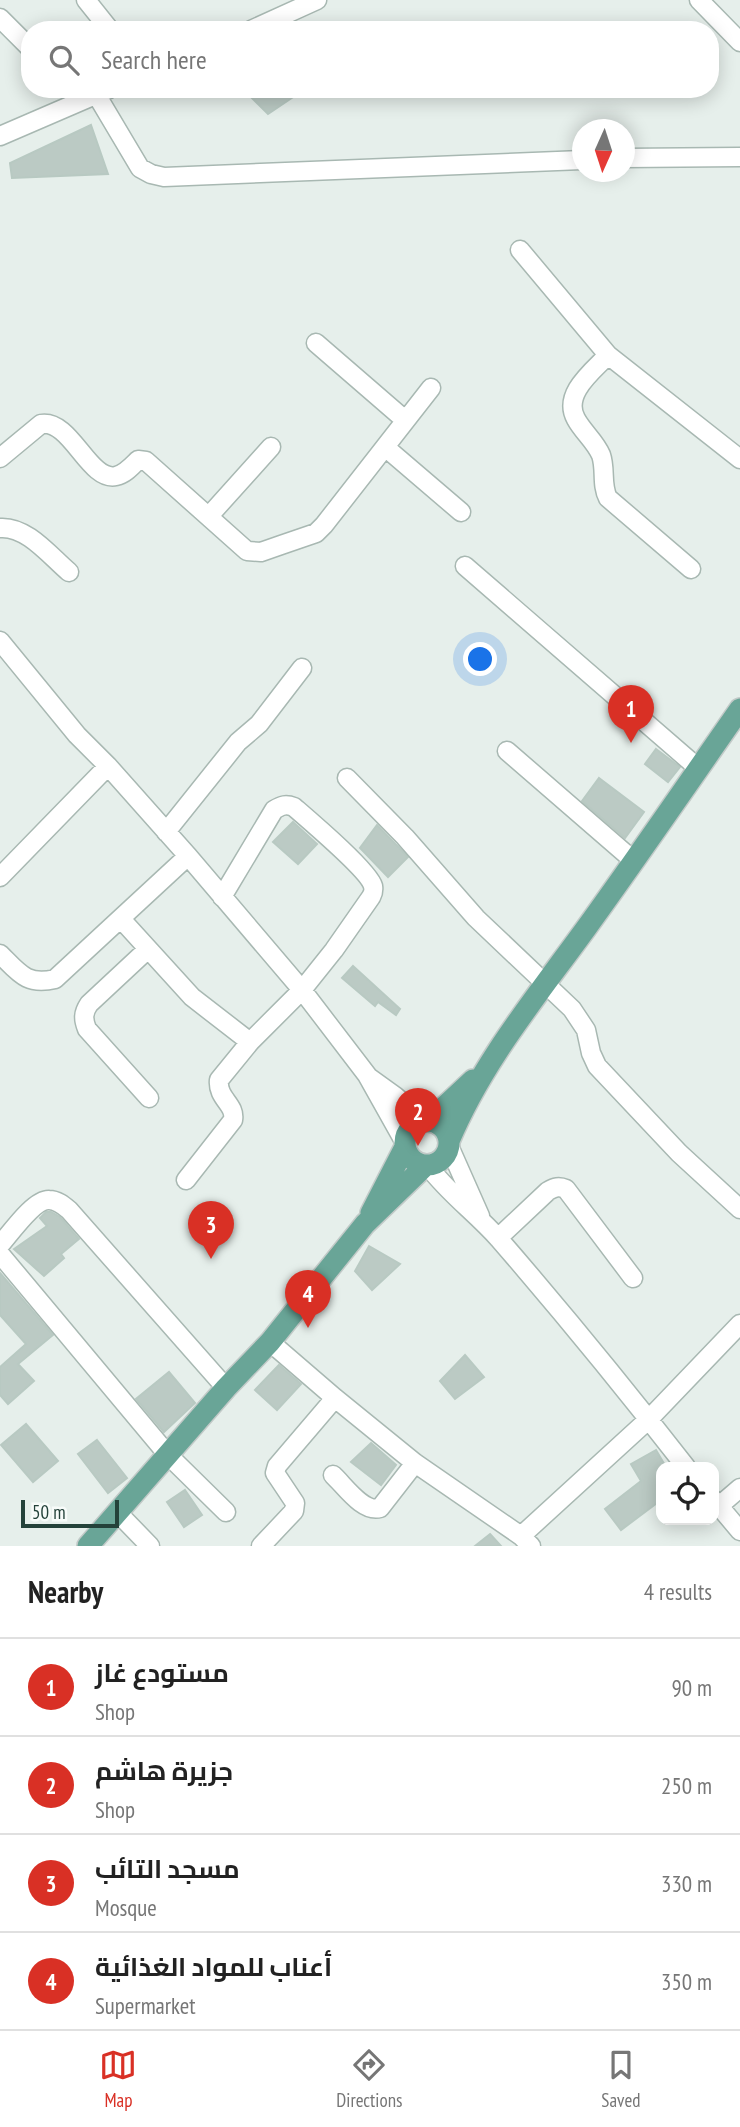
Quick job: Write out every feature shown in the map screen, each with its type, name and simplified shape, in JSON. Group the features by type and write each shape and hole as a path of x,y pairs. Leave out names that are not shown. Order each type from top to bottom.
{"main road":[{"path":"89,1546 226,1388 270,1342 365,1224 427,1166 443,1159 463,1109 485,1070 740,709"},
{"path":"365,1224 411,1128 427,1121 485,1070"},
{"path":"427,1121 443,1128 449,1144"},
{"path":"405,1144 412,1160 427,1166"}],"street":[{"path":"86,0 103,21"},
{"path":"271,21 317,0"},
{"path":"699,0 740,42"},
{"path":"0,18 21,39"},
{"path":"0,136 79,98"},
{"path":"92,98 140,168 164,177 572,160"},
{"path":"635,158 740,157"},
{"path":"520,250 608,355 740,460"},
{"path":"316,344 405,421"},
{"path":"608,355 580,384 572,399 572,409 576,419 600,452 608,498 691,569"},
{"path":"0,458 41,424 47,423 61,431 100,472 110,477 127,471 138,460 146,461 247,551 261,551 316,533 431,388"},
{"path":"209,516 271,447"},
{"path":"385,447 461,512"},
{"path":"0,528 16,529 25,534 69,572"},
{"path":"465,566 698,768"},
{"path":"0,641 77,735 188,856 302,990 368,1076 405,1144"},
{"path":"166,832 238,742 259,724 302,668"},
{"path":"507,751 634,861"},
{"path":"0,877 108,766"},
{"path":"347,778 405,837 476,918 572,1009 586,1030 591,1054 603,1073 678,1153 740,1209"},
{"path":"186,1180 233,1120 234,1112 220,1093 219,1080 250,1042 302,990 334,950 371,897 373,887 370,879 343,851 294,807 282,805 274,810 222,897"},
{"path":"0,954 23,977 32,981 55,979 188,856"},
{"path":"121,919 192,998 250,1042"},
{"path":"148,949 89,1004 83,1021 149,1098"},
{"path":"368,1076 427,1121"},
{"path":"449,1144 483,1222"},
{"path":"427,1166 498,1238 682,1462"},
{"path":"498,1238 548,1191 561,1187 566,1189 634,1278"},
{"path":"0,1245 35,1205 44,1200 59,1202 78,1220 226,1388"},
{"path":"0,1254 169,1455 226,1512"},
{"path":"270,1342 415,1463 526,1541 740,1324"},
{"path":"261,1546 294,1511 295,1503 275,1474 277,1466 335,1398"},
{"path":"333,1475 366,1506 375,1509 380,1508 415,1463"},
{"path":"719,1501 740,1488"},
{"path":"719,1506 740,1531"},
{"path":"118,1513 150,1546"}],"building":[{"path":"252,98 292,98 268,114"},
{"path":"91,125 108,174 12,178 10,163"},
{"path":"656,749 680,767 668,782 645,764"},
{"path":"599,778 644,812 625,838 582,801"},
{"path":"293,822 317,844 298,864 273,842"},
{"path":"377,825 408,857 388,877 360,848"},
{"path":"353,966 400,1009 396,1015 378,1002 375,1006 342,978"},
{"path":"46,1212 60,1217 79,1239 61,1254 64,1258 44,1276 14,1249 47,1226 40,1218"},
{"path":"369,1246 400,1264 372,1290 355,1271"},
{"path":"0,1273 53,1335 18,1364 34,1381 8,1404 0,1395 0,1367 26,1344 0,1315"},
{"path":"465,1355 484,1377 455,1399 440,1381"},
{"path":"279,1365 301,1384 277,1410 255,1390"},
{"path":"169,1372 195,1403 164,1432 136,1399"},
{"path":"26,1424 58,1461 33,1482 1,1445"},
{"path":"97,1440 127,1478 108,1493 78,1454"},
{"path":"371,1443 396,1465 381,1485 351,1462"},
{"path":"656,1450 663,1462 656,1462 656,1504 621,1530 605,1509 641,1481 631,1464"},
{"path":"185,1490 202,1515 184,1527 167,1502"},
{"path":"490,1534 501,1546 475,1546"}],"place":[{"name":"مستودع غاز","path":"631,743"},
{"name":"جزيرة هاشم","path":"418,1146"},
{"name":"مسجد التائب","path":"211,1259"},
{"name":"أعناب للمواد الغذائية","path":"308,1328"}]}
